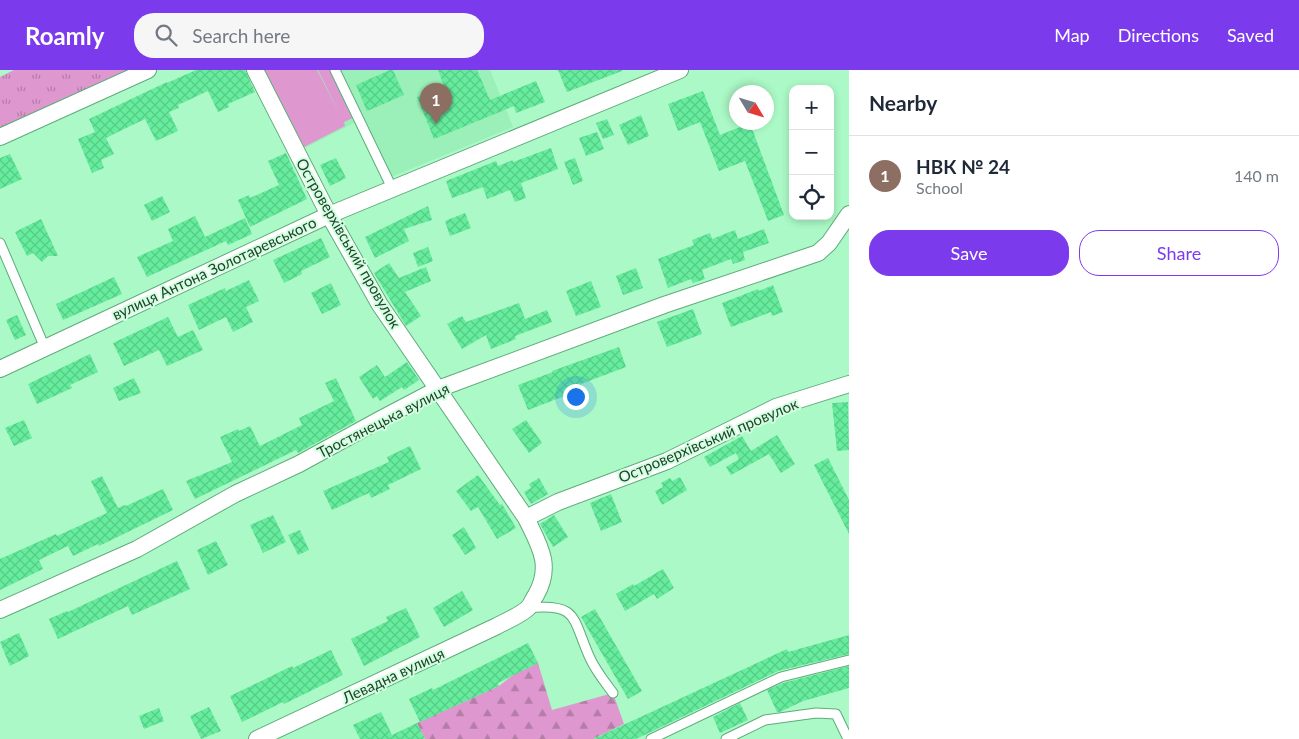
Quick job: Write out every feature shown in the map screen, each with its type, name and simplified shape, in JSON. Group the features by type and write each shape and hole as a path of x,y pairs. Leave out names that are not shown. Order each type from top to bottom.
{"street":[{"path":"0,137 148,70"},
{"name":"Островерхівський провулок","path":"256,70 329,214 380,305 526,518 558,502 667,461 776,407 849,384"},
{"name":"вулиця Антона Золотаревського","path":"0,369 329,214 680,70"},
{"name":"Тростянецька вулиця","path":"0,610 137,549 235,494 299,464 381,418 438,389 664,305 818,253 830,243 849,214"},
{"path":"526,518 540,545 545,561 544,574 539,589 528,608"},
{"name":"Левадна вулиця","path":"257,739 497,626 528,608"}],"lane":[{"path":"335,70 392,188"},
{"path":"0,243 45,348"},
{"path":"528,608 550,606 572,615 590,658 613,693"},
{"path":"651,739 781,677 849,660"},
{"path":"726,739 766,720 816,713 836,714 848,739"}],"shaded area":[{"path":"262,70 490,70 513,127 384,180 358,121 301,150"}],"green space":[{"path":"14,70 137,70 0,132 0,77"},
{"path":"263,70 317,70 340,115 318,70 332,70 355,117 344,122 345,126 302,148"},
{"path":"538,663 552,710 613,693 624,724 593,739 425,739 417,723 499,686 513,675"}],"building":[{"path":"196,70 245,70 255,92 228,104 229,107 218,112 208,91 178,105 179,108 169,112 178,131 156,141 145,119 122,130 106,138 114,154 101,160 104,168 92,173 78,139 95,132 89,119"},
{"path":"393,70 404,95 367,111 356,85"},
{"path":"438,70 477,70 490,100 536,81 545,102 516,113 514,106 434,139 417,97 444,86"},
{"path":"558,70 622,70 622,71 567,92"},
{"path":"703,91 720,135 732,130 753,130 784,215 768,221 745,161 719,171 700,122 678,131 668,104"},
{"path":"641,115 649,136 628,145 619,125"},
{"path":"607,119 614,135 603,139 596,123"},
{"path":"597,132 604,149 586,156 579,138"},
{"path":"551,148 558,169 521,183 526,198 515,202 510,190 487,199 483,187 452,198 446,181 496,161 498,166"},
{"path":"286,153 307,199 250,227 238,200 249,195 250,198 279,185 268,161"},
{"path":"10,154 22,179 0,189 0,158"},
{"path":"336,158 346,178 330,186 320,165"},
{"path":"575,158 583,181 573,185 564,162"},
{"path":"162,196 170,212 152,221 144,205"},
{"path":"428,206 432,220 404,229 409,241 375,258 365,237"},
{"path":"465,213 471,228 450,236 445,221"},
{"path":"195,216 205,237 245,218 252,234 228,245 226,241 147,277 137,257 173,241 168,229"},
{"path":"41,219 58,256 48,256 42,262 33,253 27,256 15,232"},
{"path":"764,229 769,243 743,252 745,260 733,264 731,259 702,270 705,279 693,283 691,279 668,288 658,259 694,245 692,240 710,233 712,239 735,230 738,239"},
{"path":"321,238 330,257 301,271 302,274 284,283 273,260"},
{"path":"428,247 433,261 418,267 413,253"},
{"path":"389,263 399,278 426,267 431,281 405,292 421,316 406,326 374,273"},
{"path":"636,268 643,288 623,295 616,276"},
{"path":"114,277 122,294 63,320 56,304"},
{"path":"249,280 259,301 246,307 253,322 233,332 226,317 199,330 188,305 225,288 226,291"},
{"path":"591,281 601,307 576,316 566,291"},
{"path":"331,283 341,305 322,314 311,293"},
{"path":"773,285 783,312 772,316 771,312 731,327 722,303"},
{"path":"519,303 525,319 547,310 552,322 515,336 516,339 491,349 486,335 462,349 447,324 462,316 466,322"},
{"path":"693,309 702,334 667,347 657,322"},
{"path":"17,315 26,335 15,340 6,320"},
{"path":"168,317 178,337 193,330 203,350 167,366 159,350 124,366 113,343"},
{"path":"619,347 626,367 581,384 583,389 528,410 518,385"},
{"path":"90,354 98,372 70,385 72,388 37,404 28,384"},
{"path":"407,362 419,380 404,390 402,387 380,401 377,396 373,399 359,377 377,365 385,377"},
{"path":"134,378 141,393 119,401 113,388"},
{"path":"336,378 356,421 298,453 296,450 195,499 186,481 232,462 220,437 250,426 260,446 302,425 299,418 334,401 325,383"},
{"path":"848,402 849,450 837,451 832,403"},
{"path":"24,420 32,438 14,446 5,428"},
{"path":"526,420 542,443 529,453 512,429"},
{"path":"777,435 795,464 781,473 769,454 731,475 726,467 739,459 736,453 710,467 704,457 742,436 751,451"},
{"path":"410,446 421,469 388,485 390,489 371,498 369,493 332,510 323,491 389,462 387,457"},
{"path":"828,458 849,500 849,534 814,465"},
{"path":"478,475 500,505 502,504 516,528 497,539 478,507 471,511 456,491"},
{"path":"102,476 118,508 163,489 173,510 99,546 98,544 73,556 68,546 39,560 43,569 0,590 0,559 107,513 91,481"},
{"path":"680,477 687,490 662,505 655,491 663,487 661,483 670,478 672,481"},
{"path":"539,478 548,494 531,504 524,492 531,488 529,484"},
{"path":"611,494 622,522 601,531 590,503"},
{"path":"273,515 286,542 263,553 250,525"},
{"path":"554,515 568,537 553,547 540,524"},
{"path":"464,527 476,548 465,555 452,535"},
{"path":"300,530 309,550 298,555 288,535"},
{"path":"216,541 228,565 208,575 197,550"},
{"path":"177,561 190,589 132,615 128,606 58,639 49,619"},
{"path":"663,569 674,588 657,599 654,594 625,611 616,594"},
{"path":"462,591 473,610 444,627 433,608"},
{"path":"406,608 420,637 364,666 351,639 388,621 386,617"},
{"path":"595,609 642,691 628,699 581,617"},
{"path":"19,633 29,656 10,666 0,642"},
{"path":"849,635 849,654 778,671 636,739 593,739 787,649 788,652"},
{"path":"528,643 538,663 498,683 499,686 420,722 409,699 432,688 433,690"},
{"path":"331,650 343,675 242,722 230,696 292,666 293,668"},
{"path":"849,666 849,688 803,701 780,712 777,712 767,690 783,683"},
{"path":"740,703 748,720 720,733 713,717"},
{"path":"209,707 221,731 201,739 190,716"},
{"path":"159,708 164,721 144,729 139,716"},
{"path":"381,712 392,735 417,723 425,739 360,739 353,725"}],"place":[{"name":"НВК № 24","path":"436,124"}]}
